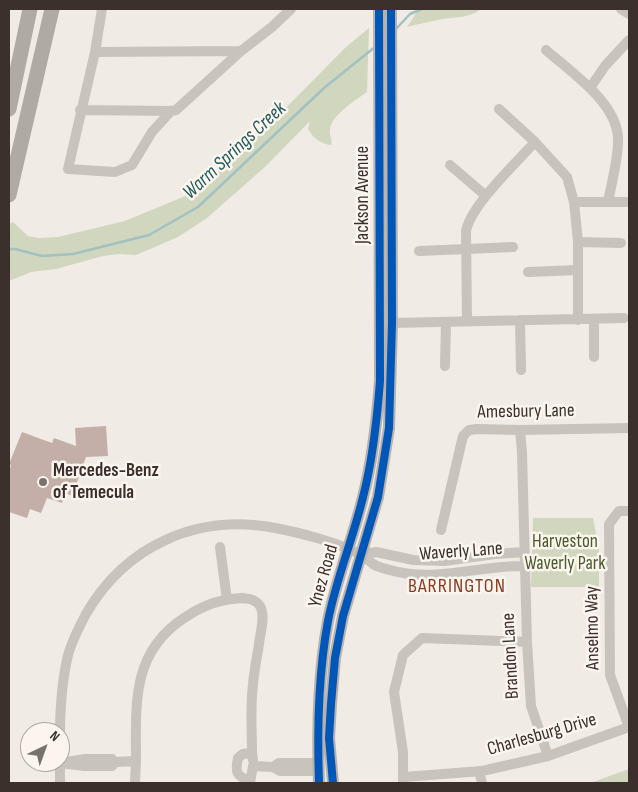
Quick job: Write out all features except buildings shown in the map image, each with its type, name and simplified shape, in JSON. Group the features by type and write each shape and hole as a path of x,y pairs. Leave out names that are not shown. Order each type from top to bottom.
{"highway":[{"path":"9,109 30,9"},
{"path":"9,193 52,9"}],"main road":[{"name":"Jackson Avenue","path":"385,12 386,381"},
{"name":"Jackson Avenue","path":"386,257 392,323 386,381"},
{"name":"Ynez Road","path":"319,772 318,699 321,662 328,619 363,498 386,381"},
{"name":"Ynez Road","path":"333,783 329,738 330,704 335,658 343,616 378,497 389,428 386,381"},
{"path":"319,772 326,772 328,783"}],"street":[{"path":"102,9 95,52 80,110 68,169 115,172 132,165 152,132 171,111"},
{"path":"80,110 176,110 291,9"},
{"path":"621,9 629,14"},
{"path":"590,88 605,66 629,40"},
{"path":"546,50 590,88 610,112 616,123 619,144 609,197"},
{"path":"95,52 241,51"},
{"path":"499,109 534,142 566,177 574,202 578,242 578,320"},
{"path":"467,321 466,250 468,223 486,196 534,142"},
{"path":"450,165 486,196"},
{"path":"609,197 629,202"},
{"path":"574,202 609,197 629,197"},
{"path":"578,242 621,243"},
{"path":"419,250 513,247"},
{"path":"528,272 578,270"},
{"path":"392,323 624,318"},
{"path":"594,319 594,357"},
{"path":"520,320 521,370"},
{"path":"445,366 446,322"},
{"name":"Amesbury Lane","path":"441,530 463,436 469,430 477,428 520,430 629,428"},
{"name":"Brandon Lane","path":"520,430 525,552 526,642 532,706 548,756"},
{"name":"Anselmo Way","path":"629,511 619,511 609,524 610,675 629,727"},
{"path":"61,722 62,693 68,654 79,627 99,594 112,578 128,562 148,548 210,525 234,523 273,527 293,532 348,549 361,555"},
{"path":"220,547 227,600"},
{"name":"Waverly Lane","path":"361,555 376,552 413,560 444,561 525,552"},
{"name":"Waverly Lane","path":"361,555 374,565 398,572 428,576 486,568 525,566"},
{"path":"136,783 136,717 139,686 145,662 156,643 170,628 194,611 212,603 248,598 256,602 261,608 262,620 252,687 253,766 250,782 237,774 237,763 238,758 243,754 252,753"},
{"path":"403,780 403,752 394,692 403,655 422,638 526,642"},
{"name":"Charlesburg Drive","path":"403,780 479,771 548,756 629,727"},
{"path":"70,761 85,759 112,759 115,762 136,761"},
{"path":"253,766 273,767 279,763 319,772"},
{"path":"479,771 482,783"}],"green space":[{"path":"419,9 481,9 468,16 407,27"},
{"path":"369,28 367,92 339,113 331,124 331,145 321,142 312,135 308,129 310,121 266,166 207,218 178,237 136,255 119,254 103,256 56,269 31,272 9,281 9,224 13,222 28,236 39,238 58,237 125,221 195,192 262,132 345,48"},
{"name":"Harveston Waverly Park","path":"533,518 593,518 599,549 599,587 531,587"},
{"path":"629,769 629,783 591,783 593,782"}],"waterway":[{"name":"Warm Springs Creek","path":"396,29 410,14 422,9"},
{"name":"Warm Springs Creek","path":"9,249 42,256 73,254 149,235 198,207 324,88 375,47"}],"cycle path":[{"path":"319,783 319,702 322,661 328,621 366,483 374,439 380,381 379,9"},
{"path":"333,783 329,738 335,658 343,616 378,497 389,428 392,323 391,9"}],"place":[{"name":"Mercedes-Benz of Temecula","path":"43,482"}],"district":[{"name":"BARRINGTON","path":"457,587"}]}
